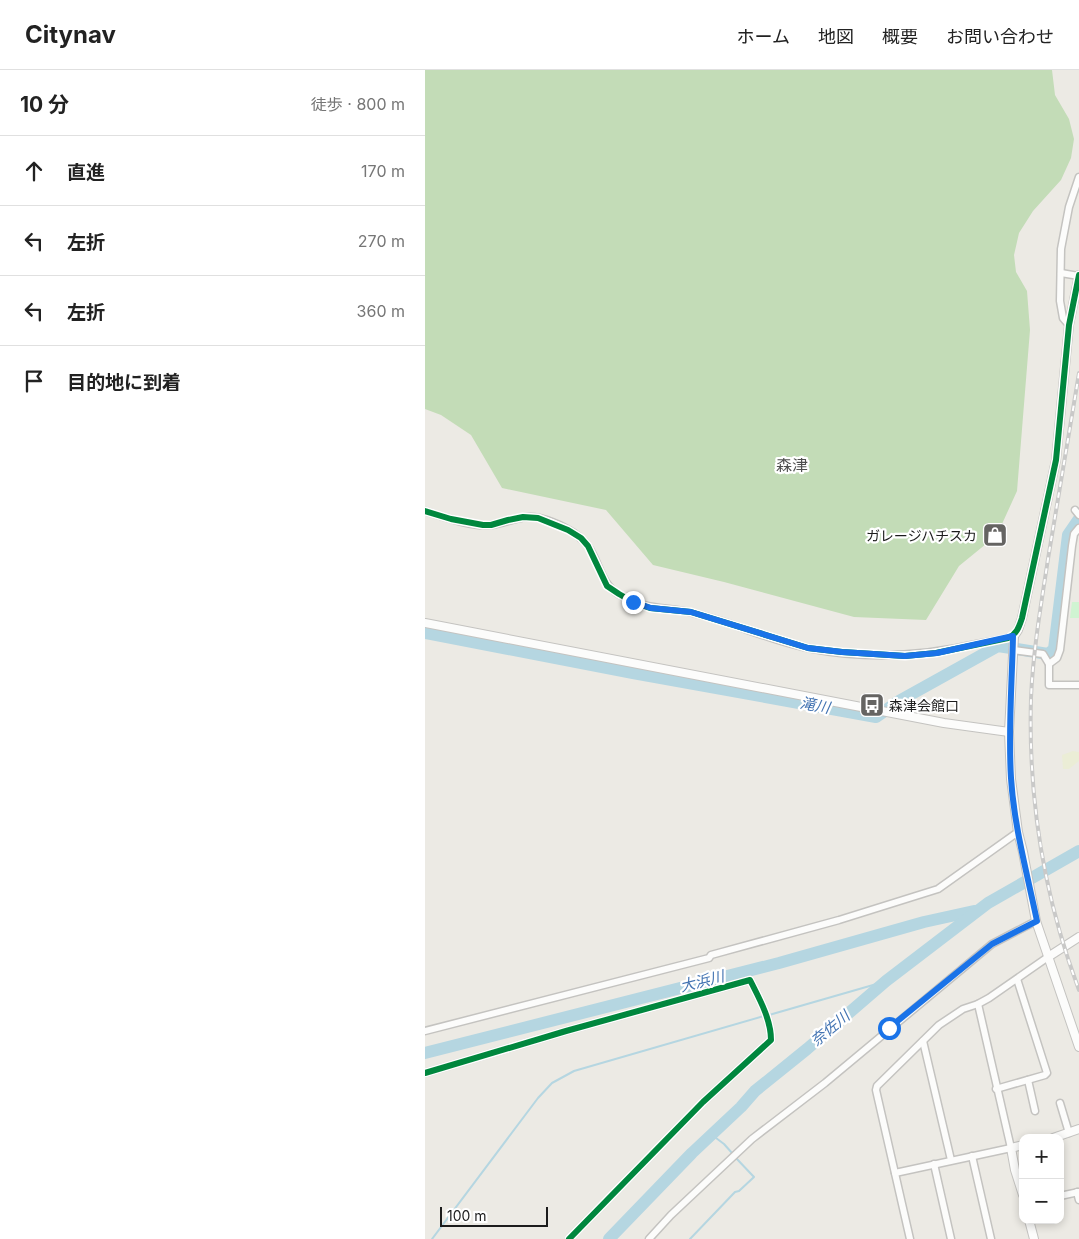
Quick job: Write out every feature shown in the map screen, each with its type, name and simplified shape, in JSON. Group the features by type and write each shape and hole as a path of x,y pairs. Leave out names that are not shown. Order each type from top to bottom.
{"street":[{"path":"1069,325 1063,318 1060,301 1061,250 1069,207 1079,177"},
{"path":"425,511 451,519 483,525 523,518 538,518 568,530 581,538 588,546 607,586 633,602 651,608 691,612 808,648 905,656 937,653 1013,636 1018,630 1022,618 1055,460 1069,325 1079,275 1061,272"},
{"path":"1049,664 1057,658 1060,650 1075,546 1074,534 1079,528"},
{"path":"425,622 944,723 1009,732"},
{"path":"1013,636 1009,732 1011,779 1018,832 1037,921 1079,1047"},
{"path":"1013,650 1043,654 1049,664 1049,686 1079,685"},
{"path":"425,1031 709,958 711,955 839,920 938,889 1018,832"},
{"path":"649,1239 671,1215 752,1139 825,1082 992,944 1037,921"},
{"path":"910,1239 876,1090 877,1086 947,1019 963,1009 978,1004 1079,937"},
{"path":"997,1089 1045,1076 1047,1073 1017,979"},
{"path":"425,1074 566,1031 750,980 771,1030 771,1040 703,1102 569,1239"},
{"path":"978,1004 1019,1182"},
{"path":"923,1041 951,1160"},
{"path":"1028,1080 1035,1111"},
{"path":"1060,1103 1069,1133"},
{"path":"1064,1135 1079,1129"},
{"path":"895,1173 1019,1146"},
{"path":"972,1156 991,1239"},
{"path":"934,1164 951,1239"},
{"path":"1064,1195 1078,1192 1079,1200"},
{"path":"1030,1224 1034,1239"}],"green space":[{"path":"425,70 1052,70 1055,95 1069,119 1074,139 1071,158 1061,180 1033,211 1019,233 1014,255 1016,272 1027,291 1030,330 1017,491 997,535 959,566 926,620 854,617 653,565 606,510 502,488 471,435 441,415 425,409"},
{"path":"1072,602 1079,602 1079,618 1070,618"},
{"path":"1073,751 1079,752 1079,761 1069,769 1063,769 1062,755"}],"waterway":[{"name":"滝川","path":"425,633 876,717 899,701 998,646 1048,654 1054,649 1068,535 1079,519"},
{"name":"奈佐川","path":"609,1239 755,1091 886,981 988,903 1079,851"},
{"name":"大浜川","path":"425,1053 779,963 924,922 974,911"},
{"path":"769,1015 887,981"},
{"path":"432,1239 538,1098 552,1083 574,1071 764,1016"},
{"path":"712,1135 732,1153"},
{"path":"690,1239 735,1192 739,1191 754,1177 735,1157"}],"railway":[{"path":"1079,373 1048,559 1038,628 1031,698 1032,772 1041,846 1056,919 1079,990"}],"cycle path":[{"path":"425,511 451,519 483,525 491,525 523,517 538,518 568,530 581,538 588,546 607,586 633,602 650,608 691,612 808,648 905,656 936,653 1008,638 1016,632 1022,618 1056,460 1069,325 1079,275"},
{"path":"425,1073 566,1031 750,980 767,1017 771,1040 703,1102 569,1239"}],"place":[{"name":"ガレージハチスカ","path":"995,535"},
{"name":"森津会館口","path":"872,705"}],"district":[{"name":"森津","path":"792,465"}],"route":[{"path":"633,602 651,608 691,612 808,648 875,655 905,656 937,653 1013,636 1009,732 1011,779 1018,832 1037,921 992,944 889,1028"}]}
